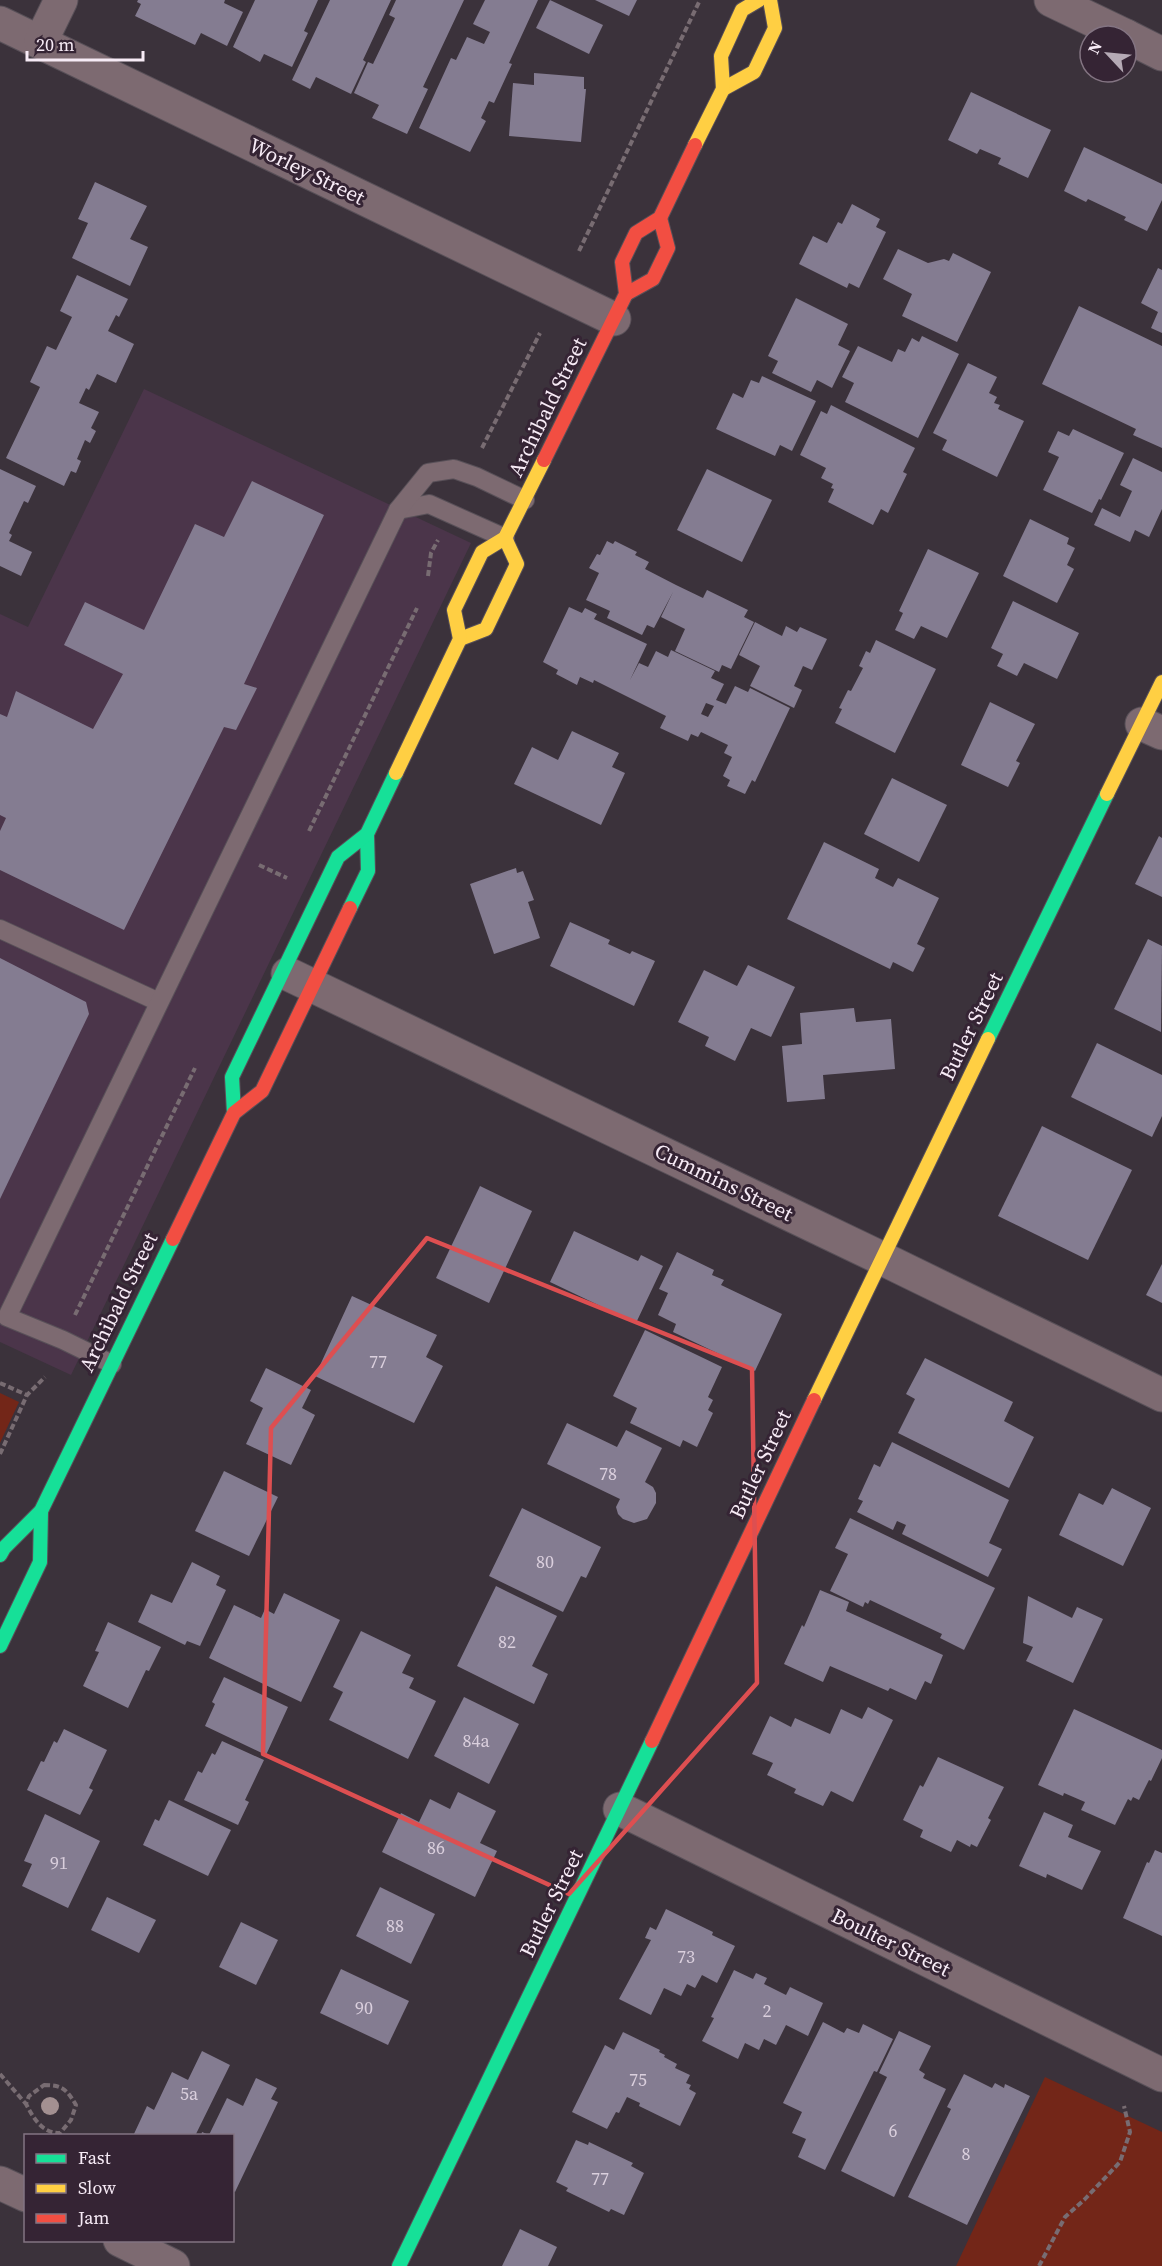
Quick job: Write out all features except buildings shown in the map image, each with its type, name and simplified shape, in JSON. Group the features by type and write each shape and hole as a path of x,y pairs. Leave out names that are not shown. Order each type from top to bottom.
{"street":[{"path":"41,41 61,0"},
{"path":"620,306 622,262 636,233 660,218 723,89 720,56 742,10 759,0"},
{"path":"723,89 754,72 776,28 770,0"},
{"path":"1051,0 1101,24"},
{"name":"Worley Street","path":"0,23 620,306"},
{"path":"1138,42 1162,54"},
{"path":"620,306 653,279 668,248 660,218"},
{"name":"Archibald Street","path":"234,1113 232,1077 338,857 367,834 460,639 454,610 482,552 505,538 620,306"},
{"path":"460,639 486,629 517,564 505,538"},
{"name":"Butler Street","path":"399,2266 620,1809 881,1258 1152,728 1162,682"},
{"name":"Archibald Street","path":"0,1555 3,1548 41,1510 234,1113 262,1091 368,871 367,834"},
{"name":"Cummins Street","path":"284,972 1162,1395"},
{"name":"Archibald Street","path":"0,1646 40,1562 41,1510"},
{"name":"Boulter Street","path":"620,1809 1162,2075"},
{"path":"0,2183 24,2194"},
{"path":"122,2242 173,2266"}],"lane":[{"path":"111,1364 63,1340 3,1316 159,1002 398,510 428,473 454,469 477,477 525,500"},
{"path":"398,510 429,504 505,538"},
{"path":"0,928 159,1002"}],"path":[{"path":"579,251 700,0"},
{"path":"480,452 540,333"},
{"path":"253,862 287,878"},
{"path":"0,1454 27,1395 45,1377"},
{"path":"0,1383 27,1395"},
{"path":"0,2074 42,2127 53,2134 60,2133 71,2120 76,2105 68,2091 55,2085 44,2085 35,2090 26,2104"},
{"path":"1039,2266 1065,2217 1120,2162 1131,2132 1124,2106"}],"highlighted area":[{"path":"427,1238 752,1369 757,1683 569,1894 263,1754 271,1428"}],"shaded area":[{"path":"144,389 471,543 71,1375 0,1342 0,614 28,627"},
{"path":"0,1393 19,1402 0,1443"},
{"path":"1045,2077 1162,2132 1162,2266 956,2266"}],"traffic: fast":[{"path":"234,1113 232,1077 338,857 367,834 396,773"},
{"path":"988,1039 1107,794"},
{"path":"350,908 368,871 367,834"},
{"path":"0,1555 4,1548 41,1511 173,1239"},
{"path":"0,1646 40,1562 41,1511"},
{"path":"399,2266 652,1741"}],"traffic: slow":[{"path":"695,145 723,89 721,56 742,10 759,0"},
{"path":"723,89 754,72 775,28 770,0"},
{"path":"396,773 460,639 454,610 482,552 505,538 544,460"},
{"path":"460,639 486,629 517,564 505,538"},
{"path":"1107,794 1162,682"},
{"path":"814,1400 988,1039"}],"traffic: jam":[{"path":"544,460 626,294 622,262 636,233 660,218 695,145"},
{"path":"626,294 653,279 668,248 660,218"},
{"path":"173,1239 234,1113 262,1091 350,908"},
{"path":"652,1741 814,1400"}]}
